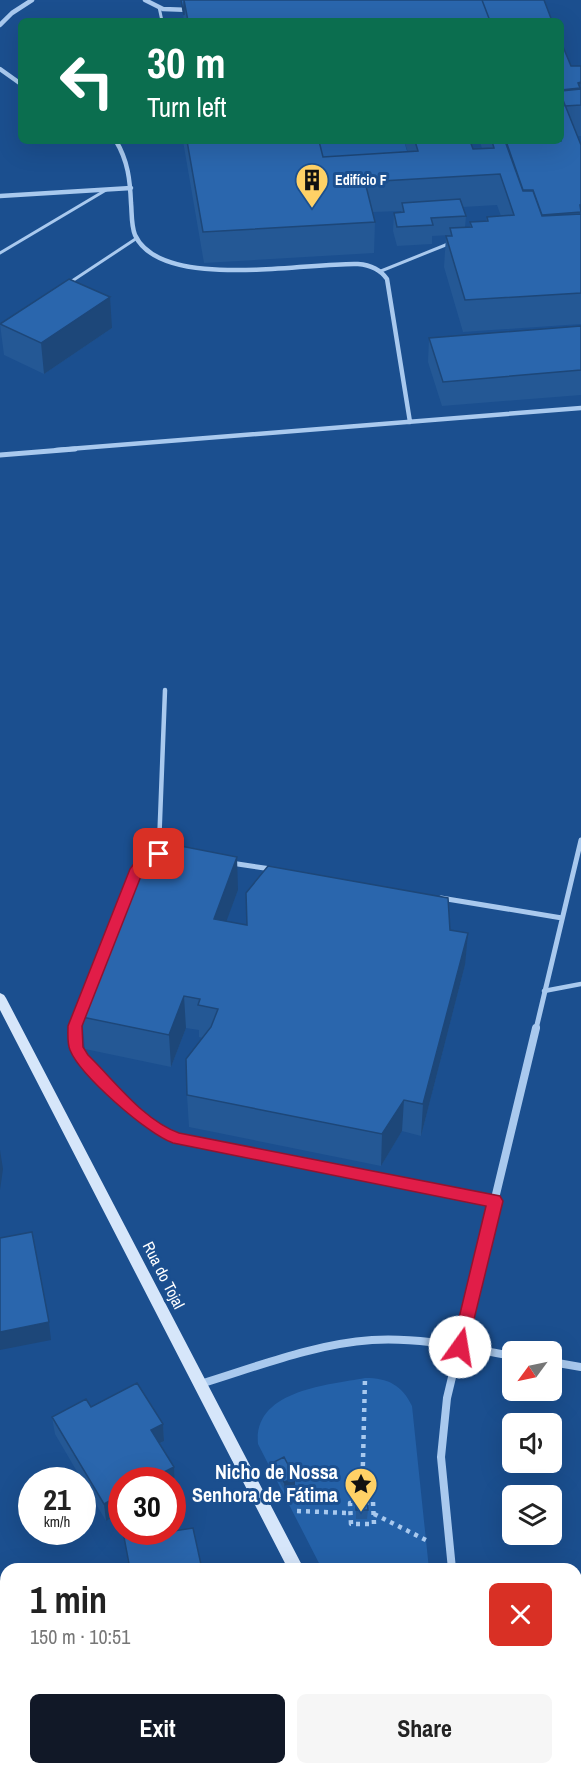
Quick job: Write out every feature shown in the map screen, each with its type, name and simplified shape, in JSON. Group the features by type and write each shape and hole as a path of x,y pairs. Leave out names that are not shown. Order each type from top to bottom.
{"main road":[{"name":"Rua do Tojal","path":"0,998 293,1563"}],"street":[{"path":"0,25 12,13 32,0"},
{"path":"145,0 159,7 175,10 201,9"},
{"path":"0,69 18,82"},
{"path":"118,144 128,161 136,238 146,250 161,260 199,269 357,264 381,271 387,279 410,422"},
{"path":"0,196 131,188"},
{"path":"0,455 581,408"},
{"path":"451,1563 441,1446 447,1398 581,840"},
{"path":"159,854 142,861 137,869 75,1026 76,1048 91,1068 151,1126 178,1139 495,1201"},
{"path":"227,862 273,870"},
{"path":"435,897 562,918"},
{"path":"200,1384 290,1356 355,1342 388,1341 460,1347 502,1354"},
{"path":"562,1364 581,1367"}],"lane":[{"path":"159,7 161,18"},
{"path":"0,253 106,190"},
{"path":"68,284 136,238"},
{"path":"381,271 452,243"},
{"path":"159,854 165,690"},
{"path":"544,992 581,984"}],"path":[{"path":"362,1503 365,1378"},
{"path":"373,1502 374,1524 351,1524 350,1503 362,1503 373,1502"},
{"path":"294,1511 350,1513"},
{"path":"373,1513 426,1540"}],"shaded area":[{"path":"312,144 405,144 416,182 323,188"},
{"path":"365,1378 381,1379 399,1388 412,1406 428,1563 319,1563 258,1444 260,1426 267,1412 280,1401 296,1393"}],"building":[{"path":"184,0 482,0 489,18 187,18"},
{"path":"482,0 544,0 551,18 489,18"},
{"path":"564,49 571,66 581,66 581,82 578,83 580,88 564,90"},
{"path":"581,83 581,105 565,106 564,91 580,89 579,84"},
{"path":"564,102 581,145 581,212 542,215 533,190 523,190 507,144 564,144"},
{"path":"188,144 320,144 323,157 418,151 416,144 471,144 473,149 494,148 493,144 506,144 523,191 533,191 542,216 581,214 581,293 465,300 446,236 452,236 450,228 472,227 470,222 488,221 487,217 514,215 500,174 365,182 375,222 203,232"},
{"path":"460,199 466,216 431,218 433,225 397,227 394,213 404,212 402,203"},
{"path":"69,279 110,297 41,343 0,324"},
{"path":"581,326 581,370 443,382 429,338"},
{"path":"155,841 237,857 214,919 247,925 246,893 268,866 448,898 450,930 468,933 423,1104 404,1100 382,1134 187,1095 186,1059 211,1027 218,1009 198,1005 200,999 184,996 169,1035 82,1017"},
{"path":"32,1232 49,1322 0,1332 0,1238"},
{"path":"137,1383 163,1424 151,1430 174,1467 108,1467 108,1502 104,1504 96,1491 96,1467 82,1467 52,1417 86,1399 91,1407"},
{"path":"284,1457 295,1478 284,1482 274,1462"},
{"path":"356,1499 367,1499 368,1510 356,1510"},
{"path":"193,1528 201,1563 129,1563 125,1545 186,1545 186,1529"}],"place":[{"name":"Edifício F","path":"312,209"},
{"name":"Nicho de Nossa Senhora de Fátima","path":"361,1513"}],"route":[{"path":"159,854 142,861 137,869 75,1026 76,1048 91,1068 142,1119 164,1134 178,1139 495,1201 460,1347"}]}
